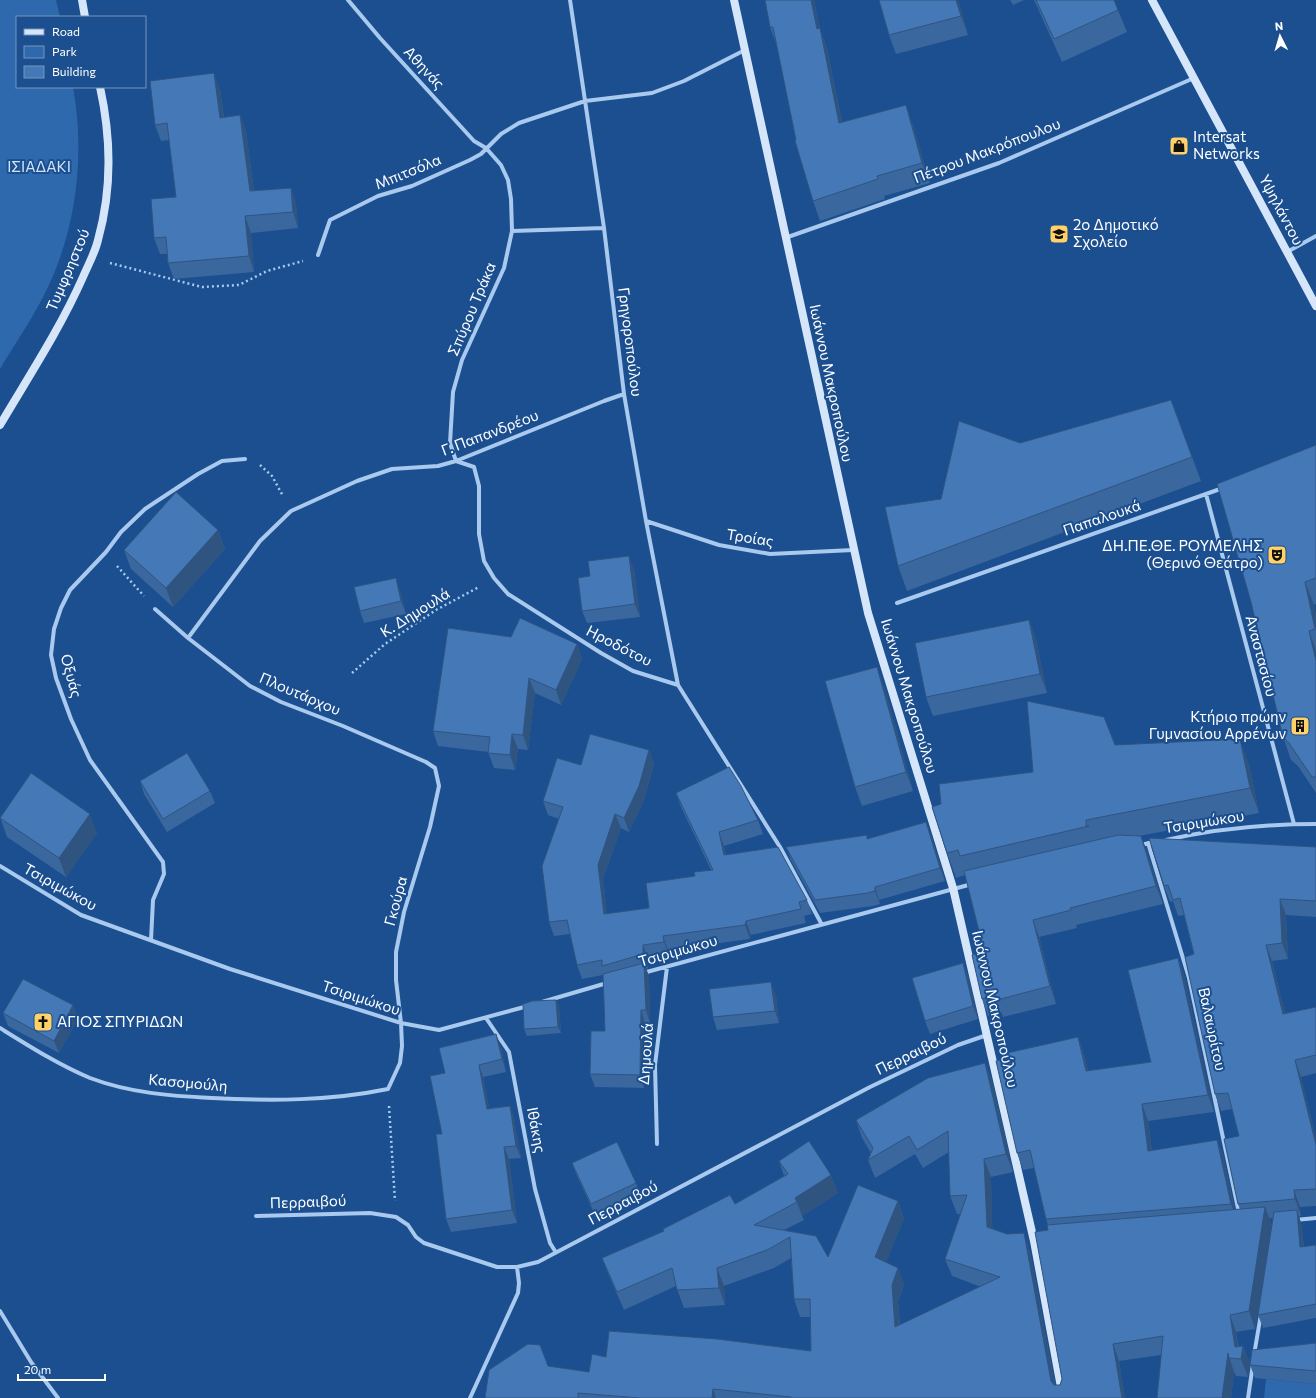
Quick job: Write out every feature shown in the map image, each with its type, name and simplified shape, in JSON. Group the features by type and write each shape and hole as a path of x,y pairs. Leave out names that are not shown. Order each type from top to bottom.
{"main road":[{"path":"82,0 86,16"},
{"name":"Ιωάννου Μακροπούλου","path":"734,0 853,550 868,613 953,888 1037,1241 1063,1398"},
{"name":"Υψηλάντου","path":"1152,0 1316,306"},
{"name":"Τυμφρηστού","path":"0,425 64,317 91,258 102,226 108,188 109,160 107,133 100,88"}],"street":[{"name":"Αθηνάς","path":"348,0 380,38 474,141 486,148"},
{"name":"Γρηγοροπούλου","path":"570,0 604,228 624,394 646,521 678,686"},
{"name":"Μπιτσόλα","path":"318,255 330,220 378,196 412,186 470,160 481,154 501,134 519,122 585,101 652,93 684,81 745,50"},
{"name":"Πέτρου Μακρόπουλου","path":"786,238 999,163 1194,78"},
{"name":"Σπύρου Τράκα","path":"456,461 450,443 453,392 462,360 504,268 512,231 511,199 508,180 500,166 486,148"},
{"path":"512,231 604,228"},
{"path":"1287,252 1316,236"},
{"name":"Γ. Παπανδρέου","path":"188,638 260,541 291,511 357,481 392,469 438,466 456,461 624,394"},
{"name":"Οξυάς","path":"151,940 153,900 164,874 163,862 90,760 71,719 56,678 51,655 54,629 61,608 70,590 106,552 121,532 145,509 198,474 222,461 245,459"},
{"name":"Ηροδότου","path":"456,461 474,468 479,486 479,534 484,561 494,578 508,594 601,653 633,671 678,686"},
{"name":"Παπαλουκά","path":"897,603 1228,487"},
{"name":"Αναστασίου","path":"1206,494 1294,824"},
{"name":"Τροίας","path":"646,521 719,545 770,554 853,550"},
{"name":"Πλουτάρχου","path":"155,609 235,676 256,690 281,702 343,726 426,762 435,768 438,786"},
{"path":"678,686 780,847 822,924"},
{"name":"Γκούρα","path":"388,1089 400,1064 401,1024 398,1003 396,952 404,912 430,827 438,786"},
{"name":"Τσιριμώκου","path":"1132,847 1191,834 1275,824 1316,824"},
{"name":"Βαλαωρίτου","path":"1148,843 1188,978 1240,1216"},
{"name":"Τσιριμώκου","path":"0,866 82,915 230,969 401,1024 439,1030 531,1005"},
{"name":"Τσιριμώκου","path":"637,975 953,888 977,883"},
{"name":"Δημουλά","path":"657,1144 655,1066 667,967"},
{"path":"538,1003 614,982"},
{"name":"Ιθάκης","path":"486,1018 509,1052 535,1189 550,1243 555,1251"},
{"name":"Κασομούλη","path":"0,1028 42,1053 90,1078 122,1088 162,1095 237,1099 307,1100 354,1096 388,1089"},
{"name":"Περραιβού","path":"256,1216 370,1212 396,1217 408,1225 416,1237 424,1243 497,1267 517,1267 538,1262 555,1251 870,1087 958,1045 987,1036"},
{"path":"1292,1220 1316,1218"},
{"path":"470,1398 518,1293 519,1283 517,1267"},
{"path":"1248,1398 1262,1307"},
{"path":"0,1311 30,1362 58,1398"}],"path":[{"path":"91,258 202,287 239,285 267,271 318,255"},
{"path":"245,459 260,465 272,476 291,511"},
{"path":"106,552 155,609"},
{"name":"Κ. Δημουλά","path":"352,673 385,644 436,610 494,578"},
{"path":"388,1089 396,1217"}],"green space":[{"name":"ΙΣΙΑΔΑΚΙ","path":"0,0 56,0 60,16 16,16 16,88 73,88 77,112 78,138 76,189 66,239 58,264 37,308 0,369"},
{"path":"1266,1379 1316,1384 1316,1398 1264,1398"}],"building":[{"path":"765,0 811,0 817,29 820,28 839,123 906,105 922,163 877,176 878,179 813,201 795,141 773,27 770,27"},
{"path":"879,0 956,0 961,16 889,35"},
{"path":"1036,0 1114,0 1118,10 1054,39"},
{"path":"214,73 220,118 240,115 250,191 291,188 293,212 245,216 249,256 168,263 166,237 154,238 151,199 176,197 167,123 155,125 150,81"},
{"path":"1171,400 1192,457 898,566 885,507 941,499 959,421 1020,443"},
{"path":"1316,445 1316,578 1305,582 1315,629 1309,631 1316,661 1316,777 1312,777 1289,743 1283,737 1251,602 1217,484"},
{"path":"176,492 218,530 166,588 124,550"},
{"path":"629,556 635,604 582,611 578,578 590,576 588,561"},
{"path":"396,578 401,601 360,611 354,587"},
{"path":"520,618 577,644 556,690 529,678 523,735 512,734 510,755 488,753 490,737 433,731 448,628 511,637"},
{"path":"1029,620 1040,674 926,697 915,643"},
{"path":"877,667 906,772 855,787 825,681"},
{"path":"1027,701 1104,717 1115,745 1240,739 1250,788 1086,820 1086,826 1089,826 960,856 958,850 947,853 932,807 941,804 939,784 1033,772"},
{"path":"590,734 649,750 639,786 624,818 615,814 598,865 604,914 649,908 646,883 695,876 694,872 713,870 676,793 729,767 741,786 758,820 719,832 724,855 778,847 807,900 799,902 801,909 746,921 745,925 663,936 664,942 643,945 643,954 602,966 602,960 577,965 567,920 549,922 542,866 563,807 543,801 557,758 581,765"},
{"path":"187,753 210,791 163,819 140,781"},
{"path":"31,773 90,814 59,858 0,818"},
{"path":"926,822 940,868 875,887 875,891 868,893 815,900 786,847 867,835 867,839"},
{"path":"1118,835 1141,836 1156,886 1070,908 1071,910 1033,920 1050,986 997,1000 995,995 982,999 972,955 984,951 964,871"},
{"path":"1149,838 1316,847 1316,901 1280,899 1282,943 1266,945 1283,1014 1316,1007 1316,1055 1295,1060 1316,1145 1316,1189 1294,1190 1295,1199 1238,1204 1224,1139 1239,1136 1228,1093 1215,1094 1185,957 1194,954 1180,898 1173,900 1168,885 1164,886"},
{"path":"1178,958 1208,1095 1142,1104 1148,1151 1217,1140 1231,1204 1046,1219 1030,1150 1017,1153 996,1061 1008,1058 1007,1053 1078,1037 1086,1071 1151,1062 1128,970"},
{"path":"644,963 646,1010 641,1010 640,1075 590,1074 591,1031 605,1031 603,974"},
{"path":"963,963 973,1006 925,1021 912,978"},
{"name":"ΑΓΙΟΣ ΣΠΥΡΙΔΩΝ","path":"23,979 73,1005 54,1041 3,1013"},
{"path":"771,982 775,1011 713,1017 709,989"},
{"path":"556,1000 558,1027 524,1029 523,1004 532,1001"},
{"path":"496,1034 502,1059 479,1065 487,1109 510,1106 516,1146 504,1147 512,1210 446,1219 436,1134 442,1134 430,1076 445,1073 439,1048"},
{"path":"985,1063 1006,1154 984,1159 987,1227 1007,1234 1024,1233 1051,1381 1054,1385 1060,1385 1062,1379 1035,1232 1048,1230 1047,1225 1265,1207 1249,1311 1230,1315 1235,1347 1243,1346 1241,1359 1229,1358 1228,1353 1222,1398 1157,1398 1163,1336 1113,1344 1122,1398 791,1398 713,1389 712,1398 640,1398 578,1393 578,1398 485,1398 489,1370 528,1344 540,1345 548,1366 589,1372 592,1354 606,1357 609,1331 717,1339 811,1351 810,1299 794,1299 790,1237 767,1250 717,1268 719,1288 677,1290 672,1268 617,1292 602,1258 664,1231 663,1229 730,1195 735,1204 788,1174 779,1161 809,1141 831,1175 795,1198 797,1202 754,1225 816,1236 828,1257 858,1185 898,1201 875,1257 898,1268 892,1285 895,1327 1000,1277 945,1259 967,1195 950,1196 948,1131 917,1150 909,1136 868,1160 873,1148 856,1120 928,1078"},
{"path":"617,1142 636,1183 591,1204 572,1163"},
{"path":"1297,1210 1300,1247 1316,1245 1316,1304 1258,1315 1274,1212"},
{"path":"1316,1343 1316,1371 1250,1365 1252,1350"}],"place":[{"name":"Intersat Networks","path":"1179,146"},
{"name":"2ο Δημοτικό Σχολείο","path":"1059,234"},
{"name":"ΔΗ.ΠΕ.ΘΕ. ΡΟΥΜΕΛΗΣ (Θερινό Θεάτρο)","path":"1277,555"},
{"name":"Κτήριο πρώην Γυμνασίου Αρρένων","path":"1300,726"},
{"name":"ΑΓΙΟΣ ΣΠΥΡΙΔΩΝ","path":"43,1022"}]}
